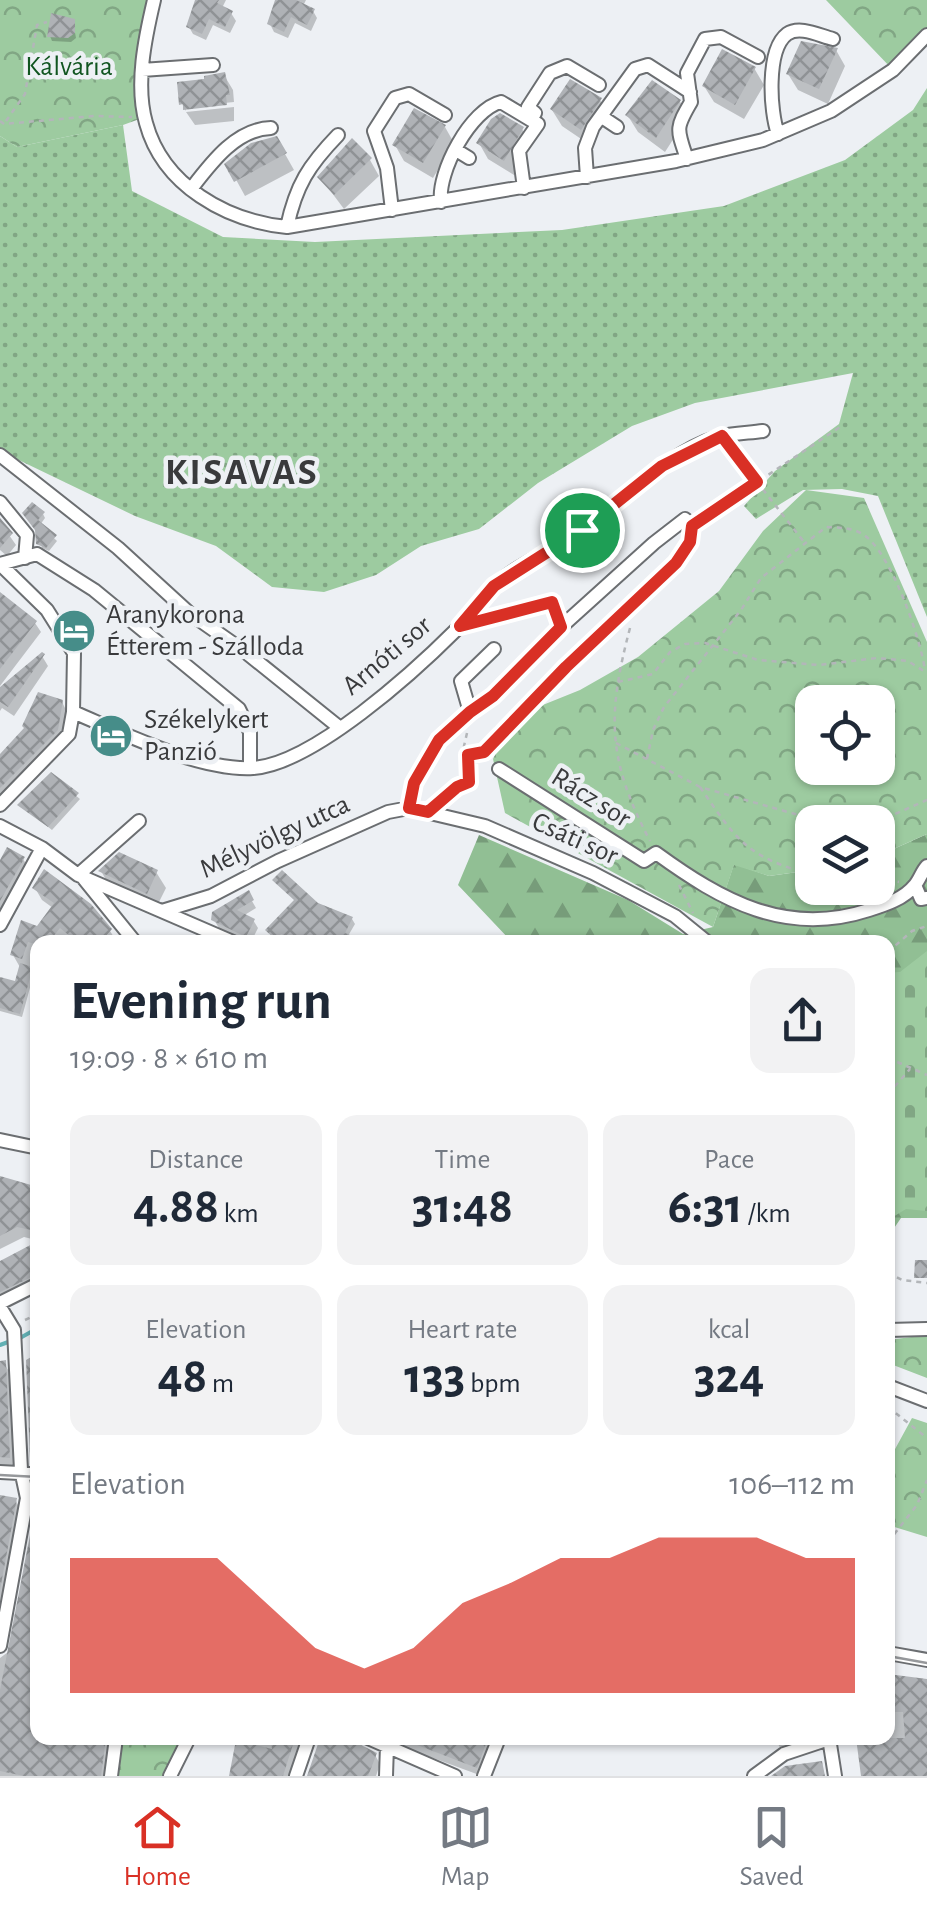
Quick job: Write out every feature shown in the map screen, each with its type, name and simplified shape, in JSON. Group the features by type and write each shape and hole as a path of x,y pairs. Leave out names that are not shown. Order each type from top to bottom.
{"street":[{"path":"154,0 141,92 145,117 159,154 179,180 235,216 288,227 688,159 778,134 831,112 893,70 927,35"},
{"path":"778,134 770,114 776,50 787,34 801,30 834,40"},
{"path":"688,159 677,132 678,124 692,102 687,74 705,39 721,37 758,57"},
{"path":"142,70 213,65"},
{"path":"587,176 585,148 594,126 635,69 648,65 690,92"},
{"path":"531,120 535,113 528,107 556,69 567,66 599,85"},
{"path":"392,210 387,168 374,131 395,98 409,94 444,116"},
{"path":"441,202 440,181 456,150 480,114 501,102 538,124 520,152 524,188"},
{"path":"602,117 617,127"},
{"path":"191,189 217,156 248,134 271,128"},
{"path":"288,227 293,200 310,164 338,134"},
{"path":"456,150 469,158"},
{"name":"Arnóti sor","path":"250,768 272,766 340,728 421,663 494,586 582,530 662,466 722,436 763,431"},
{"path":"0,456 188,612 248,654 340,728"},
{"path":"0,502 27,535 25,558"},
{"path":"409,808 414,783 439,740 493,696 561,627 654,543 689,522 690,542 676,563 495,738"},
{"path":"0,564 38,554 94,590 239,709 250,732 250,768 180,755 73,712"},
{"path":"0,564 47,610 74,653 69,734 0,805"},
{"path":"460,626 552,602 561,627"},
{"path":"470,712 461,681 494,649"},
{"name":"Rácz sor","path":"499,769 644,861 656,853"},
{"name":"Csáti sor","path":"409,808 485,826 594,873 675,916 699,935"},
{"name":"Mélyvölgy utca","path":"162,911 210,896 278,860 388,812 409,808"},
{"path":"80,876 139,821"},
{"path":"0,826 42,848 80,876 217,935"},
{"path":"0,925 42,848"},
{"path":"656,853 714,890 791,920 850,916 891,903 915,885 927,866"},
{"path":"80,876 129,935"},
{"path":"915,885 921,899 927,898"},
{"path":"0,1140 30,1146"},
{"path":"0,1646 26,1498 14,1330 0,1305 30,1288"},
{"path":"895,1330 927,1329"},
{"path":"895,1389 927,1401"},
{"path":"0,1472 30,1474"},
{"path":"895,1654 927,1660"},
{"path":"110,1776 115,1745"},
{"path":"170,1776 186,1745"},
{"path":"296,1776 307,1745"},
{"path":"386,1776 387,1745 455,1776"},
{"path":"484,1776 496,1745"},
{"path":"754,1776 784,1754 809,1745"},
{"path":"830,1745 835,1776"}],"path":[{"path":"2,122 25,94 38,25 47,22"},
{"path":"2,122 145,117"},
{"path":"689,522 840,427"},
{"path":"722,436 805,544"},
{"path":"647,759 653,730 664,706 760,578 826,527 850,528 867,537 878,550 910,616 926,672"},
{"name":"Rácz sor","path":"637,602 616,682 612,714 621,777 656,853"},
{"path":"616,682 653,674 670,652 685,644 712,645 758,660 819,666 877,658 908,661 926,672"},
{"path":"495,738 496,751"},
{"path":"428,812 457,787 469,782 468,755 484,752 495,738"},
{"path":"616,742 700,787 795,814"},
{"path":"700,787 738,841 771,863 795,869"},
{"path":"895,814 927,800"},
{"path":"674,878 702,935"},
{"path":"895,881 915,885"},
{"path":"895,946 912,931 927,926"},
{"path":"895,1061 927,1075"},
{"path":"895,1086 911,1068"},
{"path":"895,1276 927,1284"},
{"path":"895,1412 927,1438"},
{"path":"895,1533 917,1506 927,1480"}],"green space":[{"name":"Kálvária","path":"0,0 154,0 145,117 17,147 0,136"},
{"path":"826,0 927,0 927,35 893,70"},
{"path":"927,88 927,617 878,496 842,489 803,490 756,519 744,506 775,471 839,424 853,373 695,403 632,426 538,483 479,529 421,546 376,575 324,592 272,587 216,546 135,516 0,451 0,136 17,147 123,125 132,191 223,237 315,242 562,230 724,206 845,160 913,110"},
{"path":"806,490 864,498 927,642 927,834 895,848 895,805 795,805 795,872 769,876 734,865 713,927 505,813 493,759 513,717 580,690 638,657 719,591 763,531"},
{"path":"927,834 927,1218 901,1218 895,1227 895,935 505,935 458,885 479,835 628,900 683,934 713,927 734,864 769,876 795,872 795,905 895,905 895,848"},
{"path":"927,951 927,1211 906,1209 895,1216 895,972"},
{"path":"927,1335 927,1378 895,1366 895,1339"},
{"path":"912,1418 927,1423 927,1537 895,1527 895,1449"},
{"path":"122,1745 178,1745 162,1776 117,1776"}],"building":[{"path":"195,0 219,0 217,3 233,11 225,27 209,19 202,34 186,27"},
{"path":"275,0 296,0 315,9 307,25 291,17 284,32 267,24"},
{"path":"51,13 75,19 75,33 68,38 47,37"},
{"path":"801,41 838,48 819,89 786,74"},
{"path":"722,49 756,67 735,105 702,86"},
{"path":"225,72 230,95 226,95 227,105 183,110 177,82"},
{"path":"570,79 602,98 581,130 550,109"},
{"path":"652,80 681,100 656,138 625,115"},
{"path":"414,108 446,125 423,163 392,145"},
{"path":"500,113 524,127 504,161 476,143 491,119"},
{"path":"277,136 287,153 234,182 224,164 251,143"},
{"path":"352,138 372,158 334,195 317,177"},
{"path":"32,502 45,512 38,520 57,535 46,548 36,544 35,530 22,513"},
{"path":"0,518 13,533 0,548"},
{"path":"0,592 37,621 0,669"},
{"path":"42,652 45,654 8,707 0,702 0,687"},
{"path":"38,692 63,700 58,730 0,788 0,754 24,728"},
{"path":"51,772 79,793 48,827 17,805"},
{"path":"7,847 25,857 0,901 0,860"},
{"path":"119,852 158,870 147,894 98,871"},
{"path":"44,869 91,904 112,929 107,935 68,935 60,928 54,935 30,935 22,959 10,955 21,920 37,926 54,903 32,888"},
{"path":"282,870 318,903 353,917 345,933 350,935 270,935 265,930 294,900 272,880"},
{"path":"249,890 254,900 237,910 255,919 247,935 211,920 212,912"},
{"path":"20,963 30,966 20,1014 0,1008 0,977 15,981"},
{"path":"0,1176 30,1185 30,1230 17,1227 0,1236"},
{"path":"30,1245 30,1278 0,1292 0,1261"},
{"path":"915,1260 927,1260 927,1278 914,1278"},
{"path":"30,1358 30,1459 26,1360"},
{"path":"6,1360 10,1458 0,1457 0,1361"},
{"path":"0,1495 17,1498 0,1590"},
{"path":"30,1535 30,1745 105,1745 101,1776 24,1776 0,1771 0,1690"},
{"path":"895,1675 927,1679 927,1776 861,1776 857,1745 895,1745 895,1738 905,1738 903,1712 895,1712"},
{"path":"235,1745 272,1749 271,1745 293,1745 283,1776 229,1776"},
{"path":"318,1745 361,1745 377,1753 368,1776 307,1776"},
{"path":"417,1745 486,1745 477,1768"},
{"path":"822,1761 825,1776 771,1776 785,1766"}],"waterway":[{"path":"20,1338 30,1332"},
{"path":"0,1345 11,1341"}],"tram line":[{"path":"0,1475 30,1477"},
{"path":"895,1657 927,1663"}],"place":[{"name":"Aranykorona Étterem - Szálloda","path":"74,631"},
{"name":"Székelykert Panzió","path":"111,736"}],"district":[{"name":"KISAVAS","path":"242,473"}],"route":[{"path":"722,436 757,482 692,526 690,542 676,563 566,667 484,752 468,755 469,782 457,787 428,812 409,808 414,783 439,740 493,696 561,627 552,602 460,626 494,586 582,530 662,466 717,437 722,436"}]}
